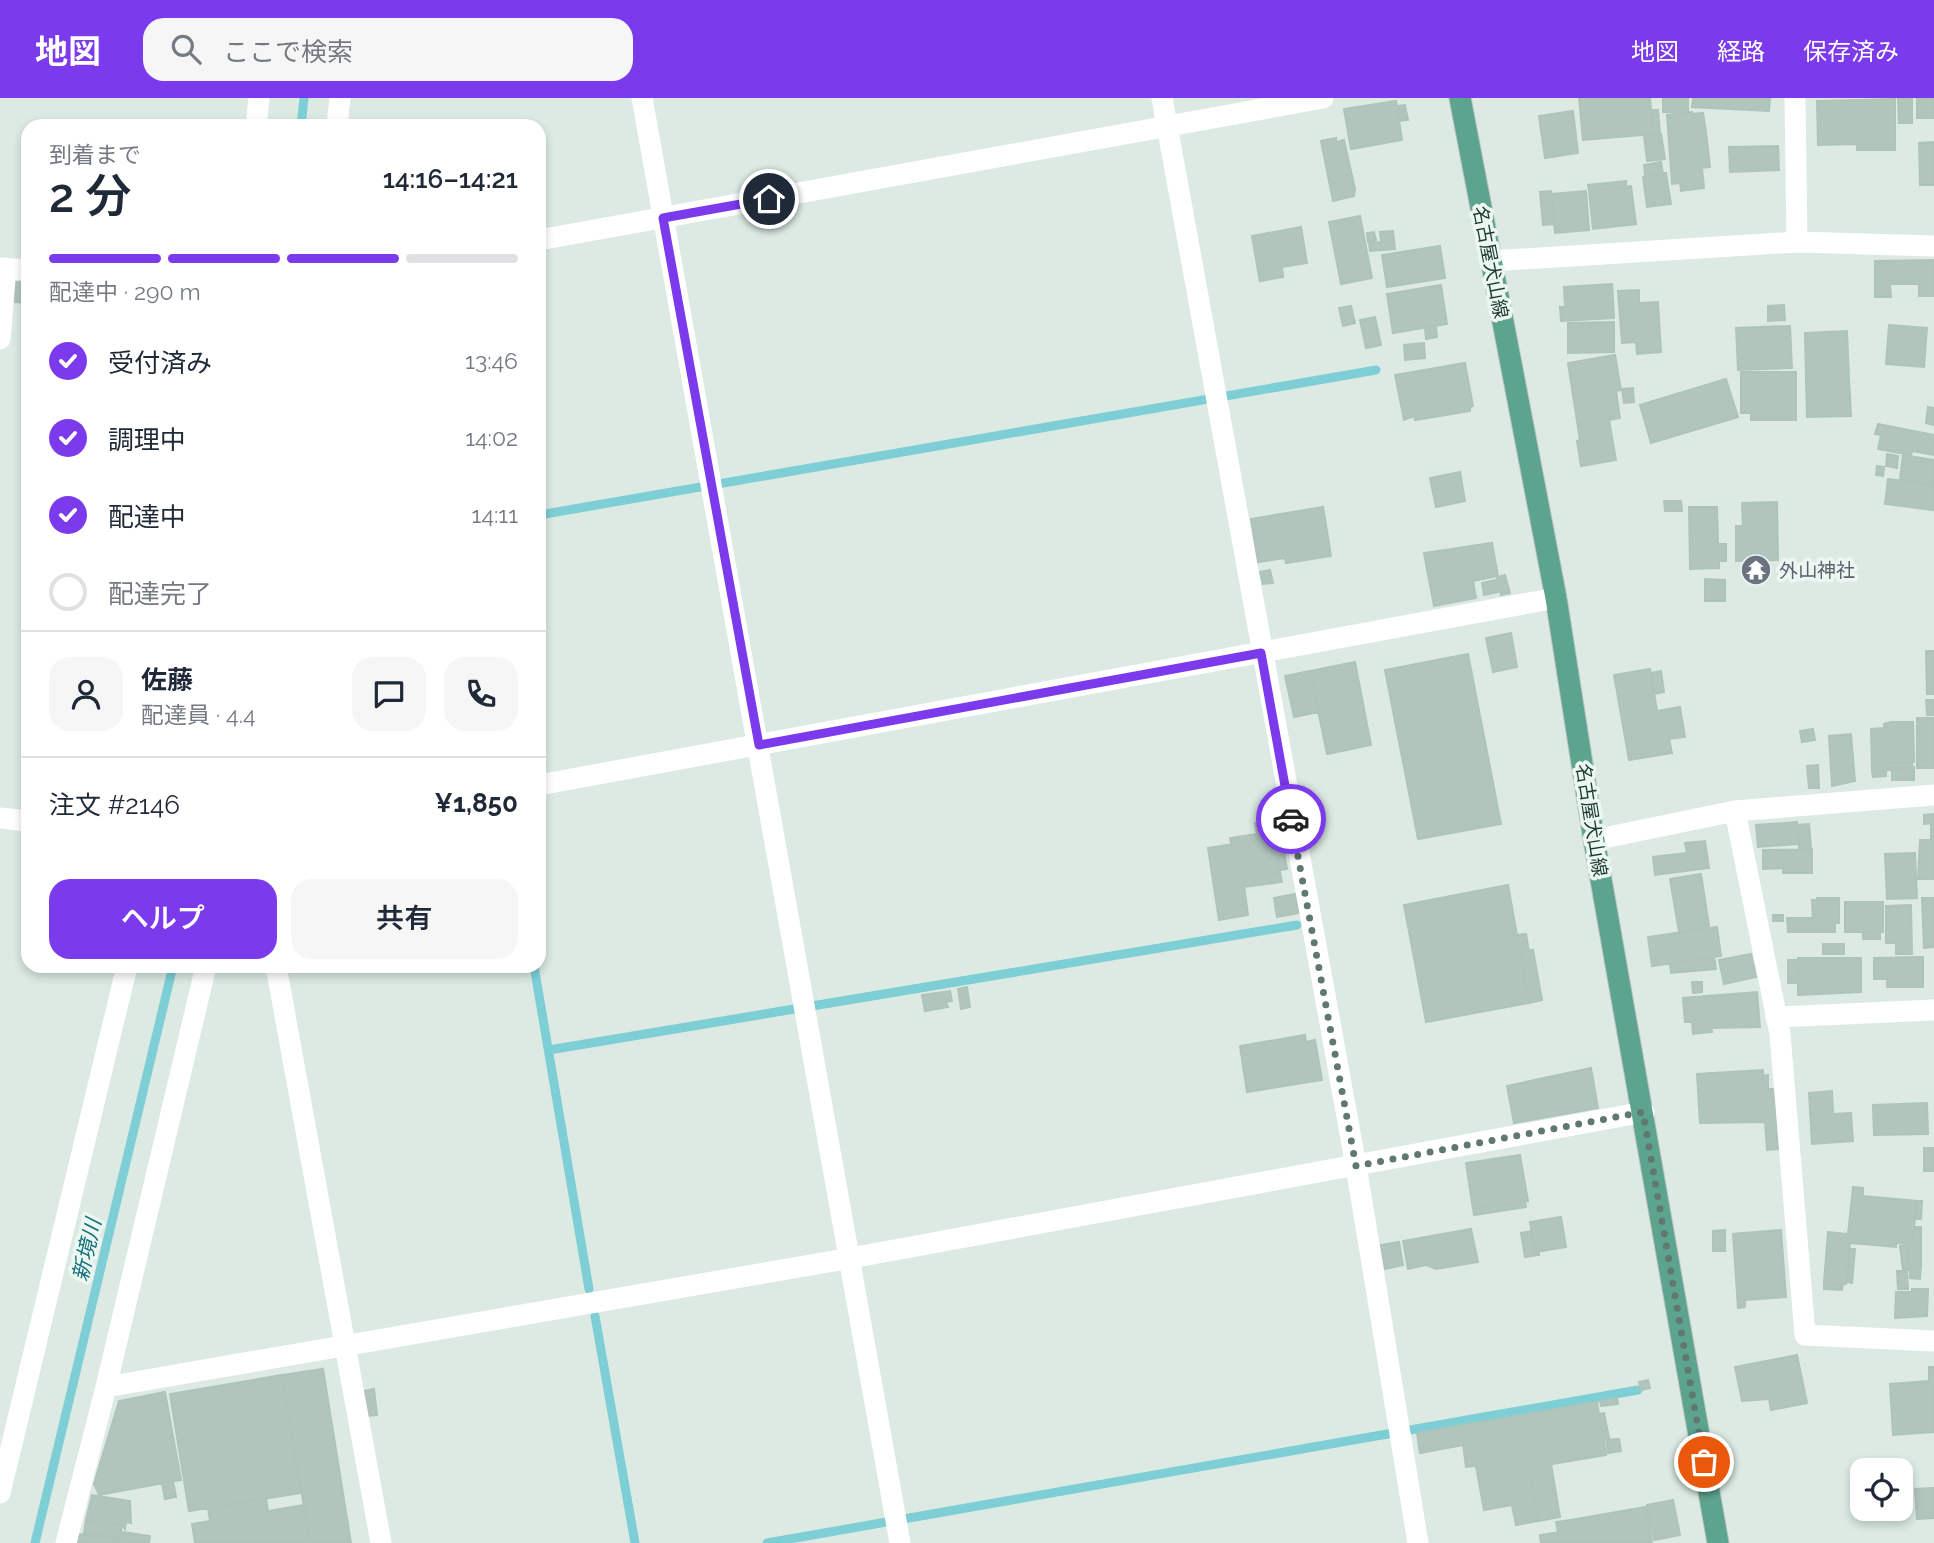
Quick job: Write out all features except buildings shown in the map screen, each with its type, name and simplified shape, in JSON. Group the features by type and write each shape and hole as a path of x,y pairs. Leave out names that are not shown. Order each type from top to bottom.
{"main road":[{"name":"名古屋犬山線","path":"1460,98 1556,598 1594,840 1718,1543"}],"street":[{"path":"258,119 259,98"},
{"path":"338,119 340,98"},
{"path":"642,98 900,1543"},
{"path":"1162,98 1356,1166 1419,1543"},
{"path":"546,239 1323,98"},
{"path":"1795,98 1797,242"},
{"path":"1490,261 1797,242 1934,246"},
{"path":"0,339 3,268 21,269"},
{"path":"546,784 1556,598"},
{"path":"1594,840 1735,811 1934,796"},
{"path":"1735,811 1776,1017 1805,1335 1934,1341"},
{"path":"0,818 21,820"},
{"path":"0,1493 125,973"},
{"path":"66,1543 204,973"},
{"path":"277,973 381,1543"},
{"path":"1776,1017 1934,1010"},
{"path":"106,1387 851,1258 1643,1112"}],"waterway":[{"name":"新境川","path":"302,119 304,98"},
{"path":"546,514 1376,370"},
{"path":"549,1050 1297,925"},
{"name":"新境川","path":"35,1543 171,973"},
{"path":"535,973 589,1289"},
{"path":"595,1316 635,1543"},
{"path":"767,1543 1638,1390"}],"way so far":[{"path":"1291,819 1356,1166 1643,1112 1704,1462"}],"place":[{"name":"外山神社","path":"1756,570"}],"route":[{"path":"769,199 663,218 759,745 1261,653 1291,819"}]}
